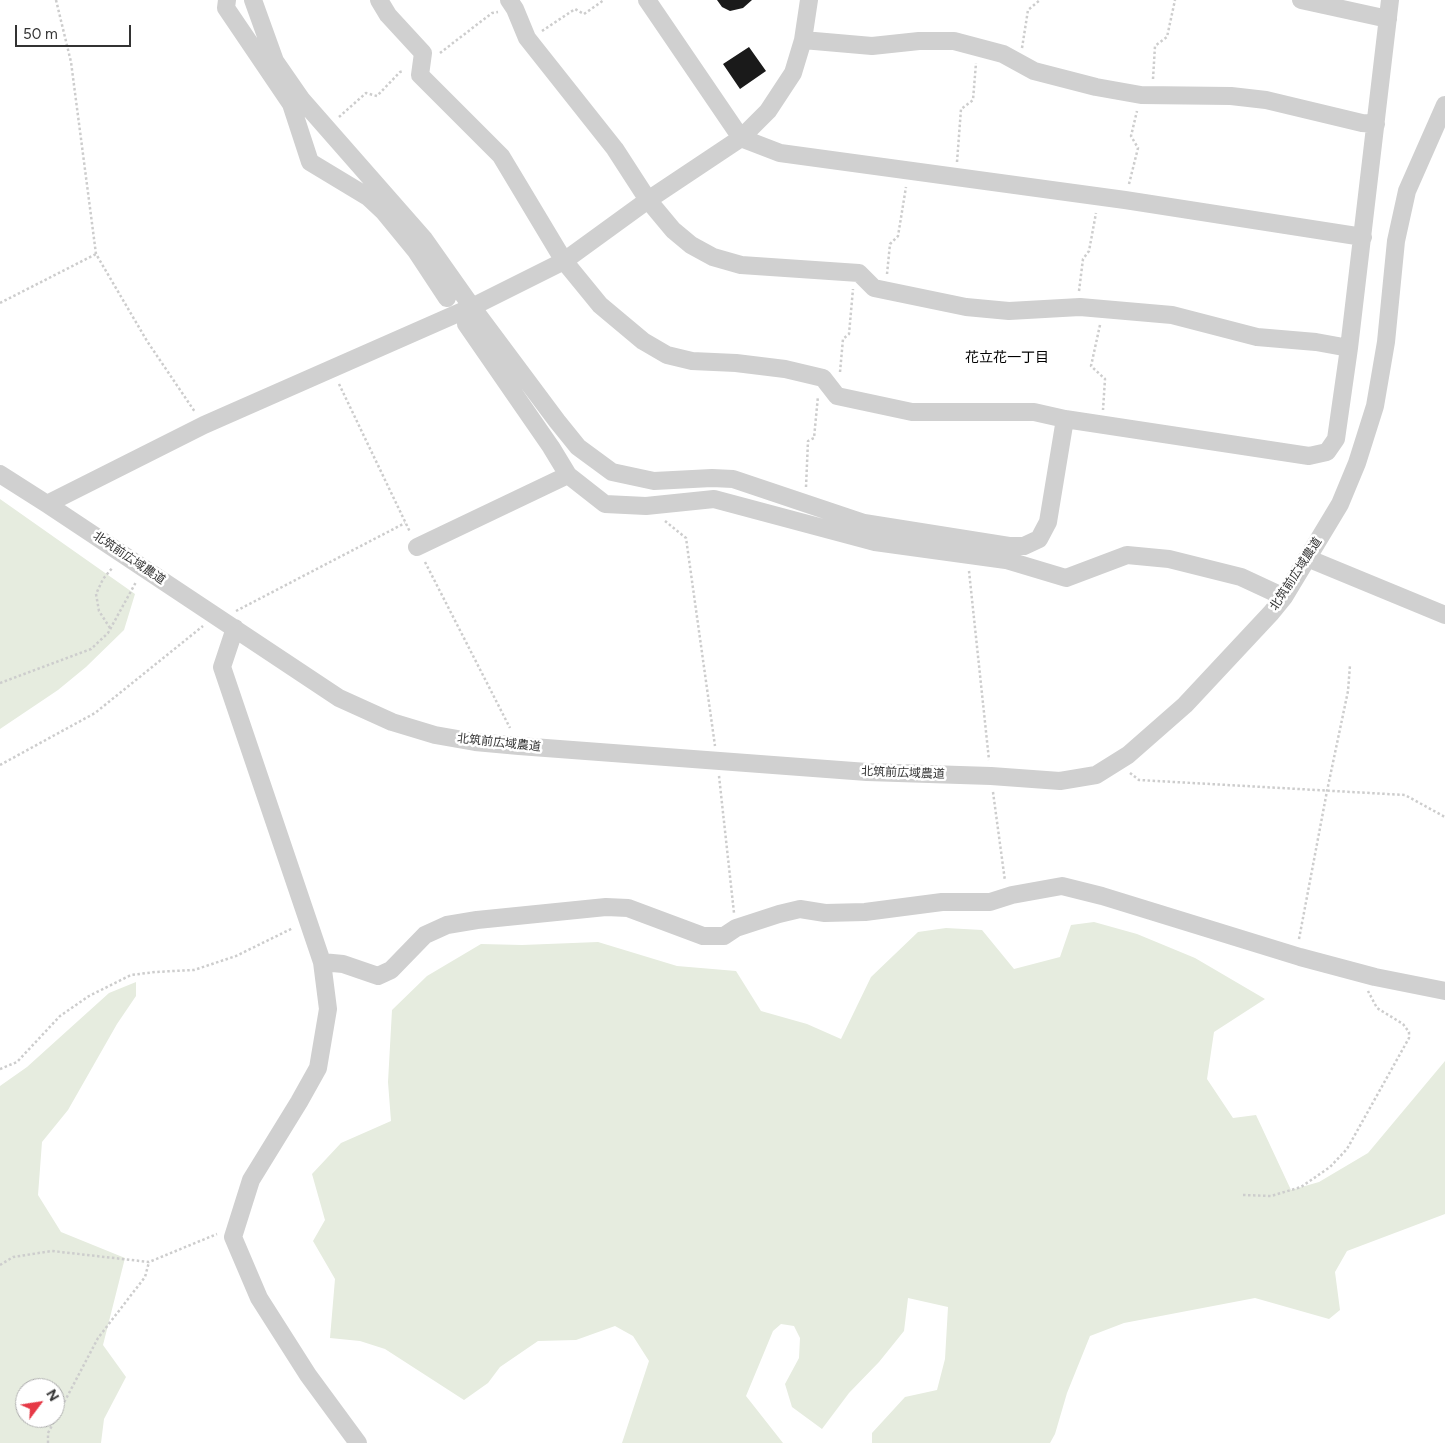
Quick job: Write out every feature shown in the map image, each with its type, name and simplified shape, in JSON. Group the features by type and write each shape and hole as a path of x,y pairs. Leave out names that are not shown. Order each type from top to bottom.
{"street":[{"path":"227,0 226,8 291,104 310,162 368,197 384,212 416,250 447,298"},
{"path":"253,0 276,60 302,100 424,239 557,422 578,447 612,472 654,482 712,478 733,479 864,523 1009,546 1024,546 1039,539 1048,522 1065,419"},
{"path":"378,0 388,15 423,53 420,75 501,156 564,260 600,306 644,341 667,355 692,361 736,363 785,369 823,378 837,396 912,412 1034,412 1065,419 1309,456 1327,452 1336,439 1350,348 1390,0"},
{"path":"508,0 515,9 527,38 616,149 648,200 673,230 691,245 713,257 741,265 859,273 874,288 966,307 1009,311 1077,307 1172,315 1257,337 1316,342 1350,348"},
{"path":"647,0 741,138 780,153 1098,196 1363,237"},
{"path":"47,504 204,425 472,307 564,260 648,200 741,138 768,111 793,73 803,40 809,0"},
{"path":"1302,0 1388,19"},
{"path":"803,40 872,46 919,41 954,41 1003,54 1034,71 1096,88 1146,95 1231,96 1266,100 1362,123 1376,124"},
{"name":"北筑前広域農道","path":"0,474 145,568 339,698 392,722 435,735 510,746 868,772 991,776 1060,781 1096,775 1128,755 1185,705 1235,653 1284,597 1340,504 1357,462 1375,406 1386,342 1396,241 1407,191 1445,104"},
{"path":"466,324 552,447 568,475 605,504 646,506 714,499 875,542 1006,560 1066,578 1127,555 1169,559 1241,577 1284,597"},
{"path":"417,548 568,475"},
{"path":"667,481 672,504"},
{"path":"1307,558 1445,615"},
{"path":"225,622 222,667 322,962 328,1009 318,1068 251,1180 233,1236 259,1298 308,1375 356,1442"},
{"path":"322,962 343,964 378,976 391,970 425,935 447,925 477,920 606,907 628,908 703,936 724,936 736,928 800,909 825,913 865,912 942,902 990,902 1062,886 1102,896 1368,975 1445,991"}],"path":[{"path":"56,0 71,62 96,254 147,341 204,425"},
{"path":"527,38 575,10 584,14 604,0"},
{"path":"1020,63 1028,10 1040,0"},
{"path":"1125,200 1138,148 1131,136 1146,95 1155,46 1167,37 1174,0"},
{"path":"956,177 961,109 973,100 977,47"},
{"path":"874,288 887,274 890,244 898,236 909,170"},
{"path":"1077,307 1083,259 1089,251 1098,196"},
{"path":"0,303 96,254"},
{"path":"837,396 842,339 849,334 851,292 859,273"},
{"path":"1102,424 1105,379 1091,366 1104,309"},
{"path":"805,504 808,441 814,438 816,401 823,378"},
{"path":"646,506 686,538 717,760 736,928"},
{"path":"0,765 95,713 225,622 233,613 405,523"},
{"path":"110,629 99,611 96,594 103,579 122,554"},
{"path":"968,555 991,776 1007,897"},
{"path":"0,683 91,649 108,633 145,568"},
{"path":"1296,955 1348,691 1350,665"},
{"path":"1117,762 1139,780 1405,796 1445,817"},
{"path":"0,1069 17,1062 60,1016 89,996 131,974 194,970 236,956 281,935 308,919"},
{"path":"1243,1194 1271,1196 1301,1187 1330,1167 1347,1149 1409,1038 1409,1032 1403,1024 1378,1008 1367,990 1368,975"},
{"path":"0,1265 13,1257 52,1252 149,1262 219,1234 233,1236"},
{"path":"48,1443 48,1433 98,1338 145,1278 149,1262"}],"shaded area":[{"path":"0,499 135,594 124,630 86,667 58,690 0,729"},
{"path":"1094,922 1137,934 1195,958 1265,999 1214,1032 1207,1079 1233,1118 1256,1115 1291,1190 1319,1182 1368,1153 1445,1061 1445,1214 1347,1251 1335,1272 1340,1310 1329,1319 1255,1298 1124,1323 1090,1336 1067,1393 1055,1434 1050,1443 872,1443 872,1433 905,1397 937,1390 945,1359 948,1307 908,1298 904,1331 879,1362 849,1393 822,1429 792,1407 785,1384 799,1358 800,1338 794,1326 781,1324 773,1331 746,1396 783,1443 622,1443 649,1361 633,1336 615,1326 576,1340 538,1341 500,1367 488,1383 464,1400 385,1349 360,1341 330,1338 335,1279 313,1241 325,1220 312,1174 341,1143 391,1121 388,1082 392,1010 427,976 481,944 522,945 598,942 677,966 736,971 761,1011 807,1024 841,1039 871,977 918,932 946,928 982,930 1014,969 1060,957 1071,925"},
{"path":"136,982 136,996 117,1024 68,1110 42,1142 38,1195 61,1232 125,1258 103,1345 126,1377 104,1419 101,1443 0,1443 0,1086 27,1067 109,993"}],"building":[{"path":"717,0 752,0 743,8 730,11 722,7"},
{"path":"749,47 766,71 740,89 723,64"}],"district":[{"name":"花立花一丁目","path":"1007,358"}]}
